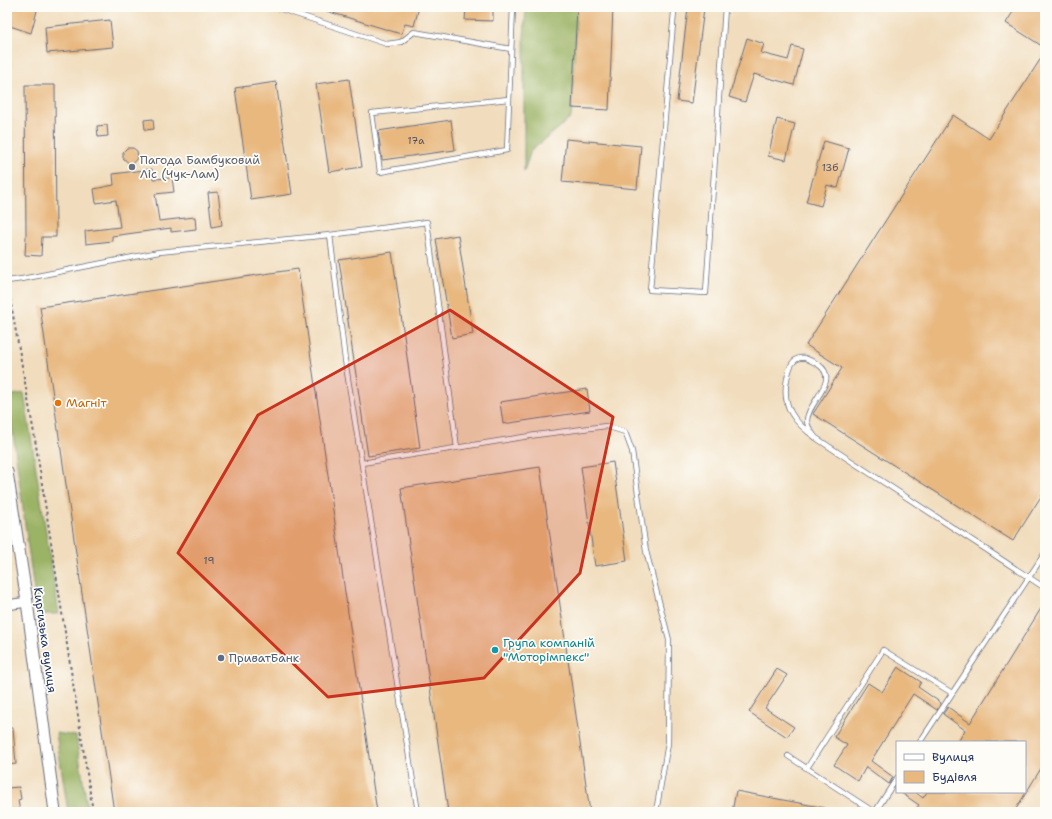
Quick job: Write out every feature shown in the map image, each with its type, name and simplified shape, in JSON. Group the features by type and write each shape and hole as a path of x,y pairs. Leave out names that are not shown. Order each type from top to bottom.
{"street":[{"name":"Киргизька вулиця","path":"7,472 27,602 55,812"},
{"path":"7,605 27,602"}],"lane":[{"path":"275,7 387,44 401,42 414,32 511,49"},
{"path":"509,99 372,113 380,172 507,150 513,7"},
{"path":"672,7 674,12 650,290 706,293 725,7"},
{"path":"7,281 159,252 330,235 427,222 457,448"},
{"path":"330,235 346,360 418,812"},
{"path":"816,438 809,428 808,417 824,386 826,373 823,368 808,359 797,359 789,370 786,382 786,395 792,414 802,426 816,438 1045,588"},
{"path":"362,463 536,435 606,426 625,432 632,451 646,551 669,640 668,743 656,812"},
{"path":"921,741 1045,553"},
{"path":"807,768 883,650 952,693"},
{"path":"788,756 875,812 896,780"}],"path":[{"path":"7,247 7,281 35,439 92,812"}],"highlighted area":[{"path":"450,310 613,417 580,573 484,678 328,697 178,553 258,415"}],"green space":[{"path":"526,7 577,7 571,118 531,151 524,171 524,37"},
{"path":"24,393 59,614 37,614 8,396"},
{"path":"56,733 76,736 88,812 68,812"}],"building":[{"path":"7,7 38,7 31,33 7,25"},
{"path":"320,7 419,7 414,26 405,24 401,34 320,9"},
{"path":"466,7 493,7 493,21 465,20"},
{"path":"577,7 613,7 609,110 572,108"},
{"path":"688,7 704,8 692,103 677,101"},
{"path":"1016,7 1045,7 1045,48 1006,23"},
{"path":"110,20 113,47 47,53 45,27"},
{"path":"747,38 764,44 761,53 788,60 792,46 803,49 794,85 754,74 745,102 729,97"},
{"path":"1045,52 1045,490 1013,541 813,414 842,368 806,345 953,115 989,139"},
{"path":"349,79 362,167 329,172 316,84"},
{"path":"276,82 292,194 251,200 235,88"},
{"path":"25,85 55,85 56,237 42,237 41,256 25,255"},
{"path":"153,119 154,129 145,130 144,120"},
{"path":"777,119 795,124 786,160 768,156"},
{"path":"451,120 455,150 382,160 378,131"},
{"path":"107,125 108,136 98,137 97,126"},
{"path":"566,139 641,146 637,189 562,182"},
{"path":"824,141 849,148 838,188 827,185 821,206 806,202"},
{"path":"127,148 133,148 137,151 138,157 131,165 123,158 123,152"},
{"path":"152,169 153,179 172,178 174,192 155,194 159,221 195,217 196,229 171,232 171,228 112,236 112,241 86,244 85,231 120,227 116,200 96,203 94,189 114,185 113,174"},
{"path":"218,192 222,225 212,227 208,193"},
{"path":"458,235 473,334 452,338 436,239"},
{"path":"392,252 420,448 368,456 339,260"},
{"path":"298,269 377,812 114,812 40,307"},
{"path":"587,389 590,411 503,424 500,402"},
{"path":"613,462 627,561 595,566 581,467"},
{"name":"Група компаній \"Моторімпекс\"","path":"540,467 590,812 448,812 401,488"},
{"path":"1045,602 1045,762 1026,793 1026,741 959,741 965,730 943,714 948,707 970,723"},
{"path":"898,667 921,682 918,687 941,703 937,710 913,694 871,761 893,777 889,784 866,767 858,781 834,765 847,745 834,737 868,683 882,692"},
{"path":"777,669 787,675 765,708 794,727 787,737 749,712"},
{"path":"7,728 13,728 16,764 7,765"},
{"path":"19,787 21,799 18,800 20,812 7,812 7,788"},
{"path":"736,791 825,808 824,812 732,812"},
{"path":"901,793 916,793 923,798 926,793 1026,793 1014,812 914,812 919,805"}],"place":[{"name":"Пагода Бамбуковий Ліс (Чук-Лам)","path":"132,167"},
{"name":"Магніт","path":"58,403"},
{"name":"Група компаній \"Моторімпекс\"","path":"495,650"},
{"name":"ПриватБанк","path":"221,658"}]}
